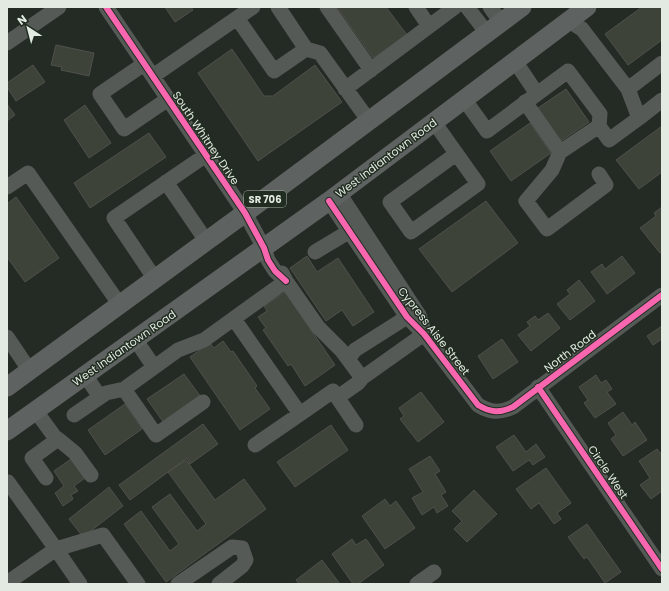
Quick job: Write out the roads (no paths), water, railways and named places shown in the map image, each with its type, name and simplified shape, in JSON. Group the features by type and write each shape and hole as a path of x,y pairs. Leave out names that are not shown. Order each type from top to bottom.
{"main road":[{"name":"SR 706","path":"7,388 207,242 522,7"},
{"name":"West Indiantown Road","path":"7,431 334,197 587,7"}],"street":[{"path":"7,42 59,7"},
{"name":"South Whitney Drive","path":"106,7 245,213 264,248 271,254 279,265 286,281 318,327 348,359 362,378"},
{"path":"168,99 124,129 100,94 148,70 237,18 253,7"},
{"path":"278,7 306,49 320,53 368,121"},
{"path":"327,7 371,70"},
{"path":"416,7 429,26"},
{"path":"345,89 455,7"},
{"path":"467,7 487,33"},
{"path":"490,7 502,22"},
{"path":"237,18 274,71 306,49"},
{"path":"569,21 582,29 628,89 639,118"},
{"path":"515,61 531,98 560,152"},
{"path":"628,89 662,63"},
{"path":"464,99 487,131 568,71 600,114 599,126 609,140 662,100"},
{"path":"434,122 478,184 411,232 390,202 456,154"},
{"path":"598,174 606,185 547,229 526,201 552,170 560,152 599,126"},
{"path":"155,279 114,218 206,155"},
{"path":"7,187 28,173 120,305"},
{"path":"166,182 207,242"},
{"name":"Cypress Aisle Street","path":"334,197 350,231 407,317 424,334 478,405 486,410"},
{"name":"Cypress Aisle Street","path":"334,197 419,315 424,334"},
{"path":"315,252 350,231"},
{"path":"74,415 106,393 124,389 178,350 204,340 286,281"},
{"name":"North Road","path":"486,410 495,412 504,411 513,406 662,295"},
{"path":"348,359 355,350 407,317"},
{"path":"234,319 300,414"},
{"path":"338,397 424,334"},
{"path":"7,338 30,371"},
{"path":"135,339 154,367"},
{"path":"85,375 100,397"},
{"name":"Circle West","path":"538,387 662,569"},
{"path":"124,389 156,435 203,402"},
{"path":"255,445 333,391 356,425"},
{"path":"36,410 57,440 58,439 75,453 91,475"},
{"path":"46,478 32,458 57,440"},
{"path":"8,482 80,584"},
{"path":"7,583 56,549 103,535 138,584"},
{"path":"178,584 232,547 242,548 246,560 242,566 219,584"},
{"path":"417,584 434,572"}]}
